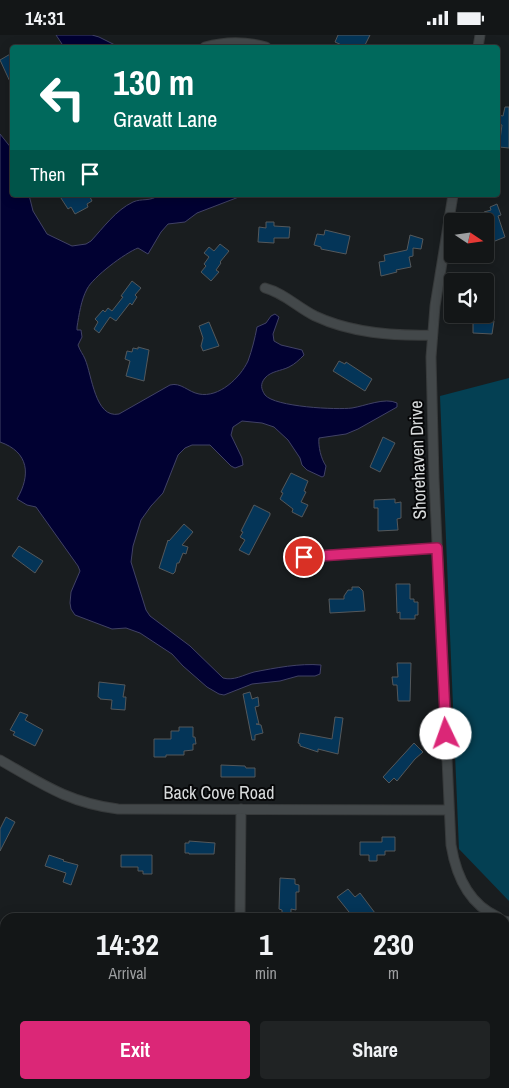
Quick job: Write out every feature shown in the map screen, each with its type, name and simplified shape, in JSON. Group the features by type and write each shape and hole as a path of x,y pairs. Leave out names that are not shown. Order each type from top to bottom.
{"street":[{"path":"213,45 246,39 261,45"},
{"name":"Shorehaven Drive","path":"453,197 432,335 434,478 449,810 451,845 458,876 472,898 491,913"},
{"path":"265,289 281,293 313,315 344,327 382,333 432,335"},
{"path":"304,557 437,548"},
{"name":"Back Cove Road","path":"0,760 64,796 100,807 118,809 449,810"},
{"path":"240,913 241,809"}],"shaded area":[{"path":"56,35 92,35 115,45 63,45"},
{"path":"0,134 10,146 10,197 30,197 33,211 47,234 72,246 86,244 91,241 115,214 136,201 154,197 239,197 197,213 185,222 168,224 148,254 138,248 132,251 102,272 90,284 85,293 77,327 77,330 81,330 82,337 78,345 85,359 96,394 105,410 111,414 119,414 174,384 199,394 214,393 221,390 240,374 248,361 257,327 266,323 275,314 279,317 273,334 274,341 281,345 302,350 304,355 291,366 273,372 265,378 262,382 262,387 265,395 271,399 293,405 321,408 352,408 387,401 397,403 397,407 358,429 346,434 319,438 320,452 326,466 324,476 322,477 307,470 302,465 300,458 288,440 274,427 262,423 242,421 233,427 231,435 242,458 243,465 235,468 231,466 210,445 192,445 185,448 178,455 163,493 141,520 133,546 131,562 146,610 150,616 190,646 223,678 235,678 254,672 288,666 321,665 320,674 315,676 298,676 280,681 252,684 224,695 207,687 172,654 140,633 126,628 112,629 75,615 70,603 71,592 80,571 78,566 36,507 27,505 17,499 24,481 25,465 17,452 10,446 0,442"},
{"path":"509,378 509,901 459,849 440,396"}],"building":[{"path":"338,35 370,35 365,45 342,45 335,42"},
{"path":"10,54 10,82 0,60"},
{"path":"505,107 509,107 509,148 500,147 502,125 500,124 500,115 503,116"},
{"path":"60,197 90,197 92,201 87,204 88,207 75,214 71,207 68,209"},
{"path":"497,204 501,215 498,216 505,237 494,241 494,213 484,212 491,210 490,207"},
{"path":"266,222 274,222 274,226 290,227 289,238 274,238 274,243 258,242 259,227 266,228"},
{"path":"325,230 350,236 346,254 321,249 321,247 314,245 317,234 324,235"},
{"path":"410,235 423,239 421,249 413,248 413,256 409,257 411,267 381,276 379,262 385,261 384,255 407,250"},
{"path":"220,244 229,251 216,270 219,272 211,281 201,272 206,266 204,264 209,257 204,253 209,247 214,251"},
{"path":"132,281 141,288 135,295 137,297 132,305 130,303 116,321 110,317 99,333 94,329 98,322 95,319 103,310 105,312 108,308 112,311"},
{"path":"209,322 219,346 203,351 201,346 203,338 199,326"},
{"path":"473,323 494,323 492,334 473,333"},
{"path":"138,347 149,350 144,381 126,376 130,361 125,359 127,351 132,352 133,348 138,349"},
{"path":"339,361 345,364 346,362 372,379 365,391 333,371"},
{"path":"383,437 395,443 380,472 370,467"},
{"path":"291,473 308,481 304,491 306,492 301,502 308,505 302,517 292,512 293,509 280,499 283,493 281,492"},
{"path":"395,499 395,503 401,502 401,518 397,519 398,530 378,531 378,508 374,508 374,500"},
{"path":"254,505 270,513 270,515 249,555 239,550 245,540 240,537"},
{"path":"184,524 193,532 182,545 188,547 186,554 183,553 173,574 159,568 168,540"},
{"path":"19,546 43,561 35,573 12,556"},
{"path":"396,584 410,584 410,599 418,602 418,615 415,615 415,619 400,619 400,612 397,613"},
{"path":"352,587 359,587 363,591 365,611 330,613 329,599 344,599 348,590 352,590"},
{"path":"397,663 411,663 410,701 398,701 397,685 393,685 392,677 398,677"},
{"path":"99,682 125,685 123,697 126,697 125,710 111,709 112,700 100,699 98,697"},
{"path":"250,692 252,699 258,697 259,706 255,707 259,724 256,724 261,725 263,733 255,735 255,740 252,740 243,694"},
{"path":"20,712 28,715 25,720 43,730 35,746 13,735 15,732 10,730"},
{"path":"335,717 343,718 338,754 318,749 318,752 300,746 298,743 300,733 332,739"},
{"path":"179,727 193,727 193,737 195,737 196,744 193,744 193,750 184,751 184,755 154,757 154,739 171,739 171,731 179,731"},
{"path":"414,743 423,752 397,781 394,778 389,783 383,777"},
{"path":"221,765 255,768 255,777 221,777"},
{"path":"6,817 15,822 0,851 0,829"},
{"path":"382,837 395,837 395,851 385,851 385,855 377,855 377,861 369,861 369,855 360,855 360,842 382,842"},
{"path":"189,841 215,843 214,854 185,853 185,843 189,843"},
{"path":"49,855 78,865 71,885 63,882 66,873 45,866"},
{"path":"121,855 152,855 152,874 143,874 143,871 138,871 138,867 121,867"},
{"path":"280,878 295,879 295,884 299,885 299,892 296,892 296,910 291,909 291,913 282,913 282,910 279,909"},
{"path":"348,889 355,897 360,893 375,913 347,913 349,912 337,897"}],"route":[{"path":"304,557 437,548 446,734"}]}
